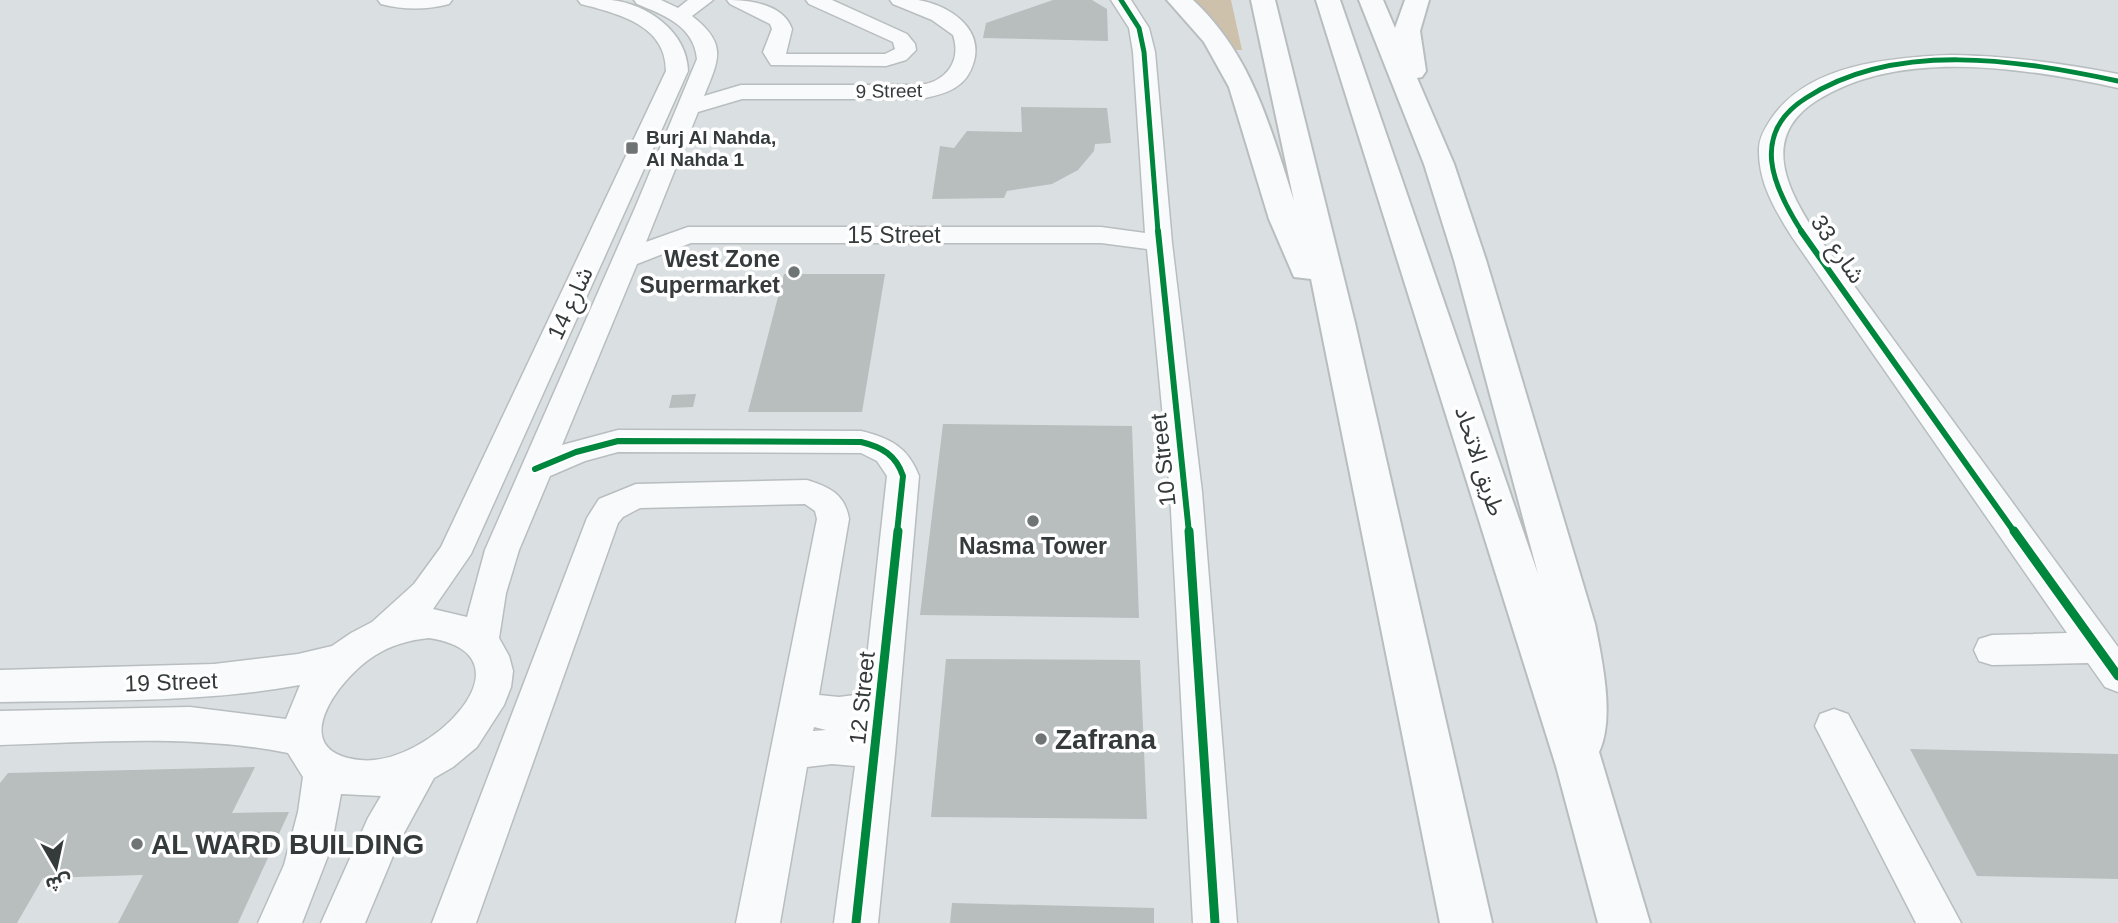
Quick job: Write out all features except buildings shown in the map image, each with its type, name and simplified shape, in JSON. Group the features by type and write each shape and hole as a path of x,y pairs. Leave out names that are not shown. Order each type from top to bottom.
{"highway":[{"path":"1179,0 1206,28 1235,71 1302,263 1338,323"},
{"path":"1263,0 1338,323 1466,923"},
{"name":"طريق الاتحاد","path":"1328,0 1580,766 1624,923"},
{"path":"1371,0 1417,108 1470,260 1573,624 1581,670 1583,717 1580,766"},
{"path":"1417,0 1407,31 1417,108"}],"street":[{"path":"387,0 411,4 444,0"},
{"name":"شارع 14","path":"385,633 426,594 454,554 677,71 678,54 663,32 620,9 587,0"},
{"path":"664,6 689,7 703,0"},
{"path":"737,0 779,21 782,29 775,56 786,62 886,60 899,56 905,50 905,44 900,38 816,0"},
{"name":"9 Street","path":"741,92 920,92 935,90 954,81 960,74 967,44 965,37 953,24 900,0"},
{"name":"10 Street","path":"1121,0 1134,17 1143,40 1158,235 1186,492 1214,923"},
{"name":"شارع 14","path":"481,639 495,571 535,469 704,75 708,49 703,36 664,6"},
{"name":"شارع 33","path":"2108,662 1926,411 1795,220 1774,179 1771,144 1784,114 1811,91 1850,74 1900,64 1958,61 2023,65 2118,80"},
{"path":"704,75 719,85 741,92"},
{"path":"690,107 741,92"},
{"path":"645,214 664,226 688,235"},
{"path":"626,259 688,235"},
{"name":"15 Street","path":"688,235 1158,235"},
{"path":"559,415 584,430 618,440"},
{"path":"535,469 576,452 618,440"},
{"name":"12 Street","path":"618,440 861,442 877,446 900,463 903,476 876,754 856,923"},
{"path":"454,923 603,518 622,501 649,494 807,492 822,497 832,506 833,519 758,923"},
{"path":"280,923 307,865 321,812 313,754 302,719 309,699 322,678 354,649 385,633 429,623 458,627 481,639 492,656 494,677 488,701 472,725 449,747 420,765 393,775 367,779 343,777 313,754"},
{"path":"1992,650 2108,662"},
{"name":"19 Street","path":"0,686 234,679 304,669 340,660"},
{"path":"799,705 838,715 880,705"},
{"name":"19 Street","path":"2,731 211,724 273,732 313,754"},
{"path":"1834,726 1939,923"},
{"path":"789,755 825,746 843,746 876,754"},
{"path":"343,923 382,832 420,765"}],"shaded area":[{"path":"1192,0 1231,0 1242,50 1236,50"}],"cycle path":[{"path":"1121,0 1139,28 1144,52 1159,243 1186,492 1215,923"},
{"path":"2118,81 2082,73 1997,62 1951,61 1907,64 1865,71 1827,84 1796,104 1777,127 1771,148 1778,188 1805,237 2118,676"},
{"path":"535,469 576,452 618,441 861,442 882,449 897,462 903,476 876,754 856,923"}],"place":[{"name":"Burj Al Nahda, Al Nahda 1","path":"632,148"},
{"name":"West Zone Supermarket","path":"794,272"},
{"name":"Nasma Tower","path":"1033,521"},
{"name":"Zafrana","path":"1041,739"},
{"name":"AL WARD BUILDING","path":"137,844"}]}
